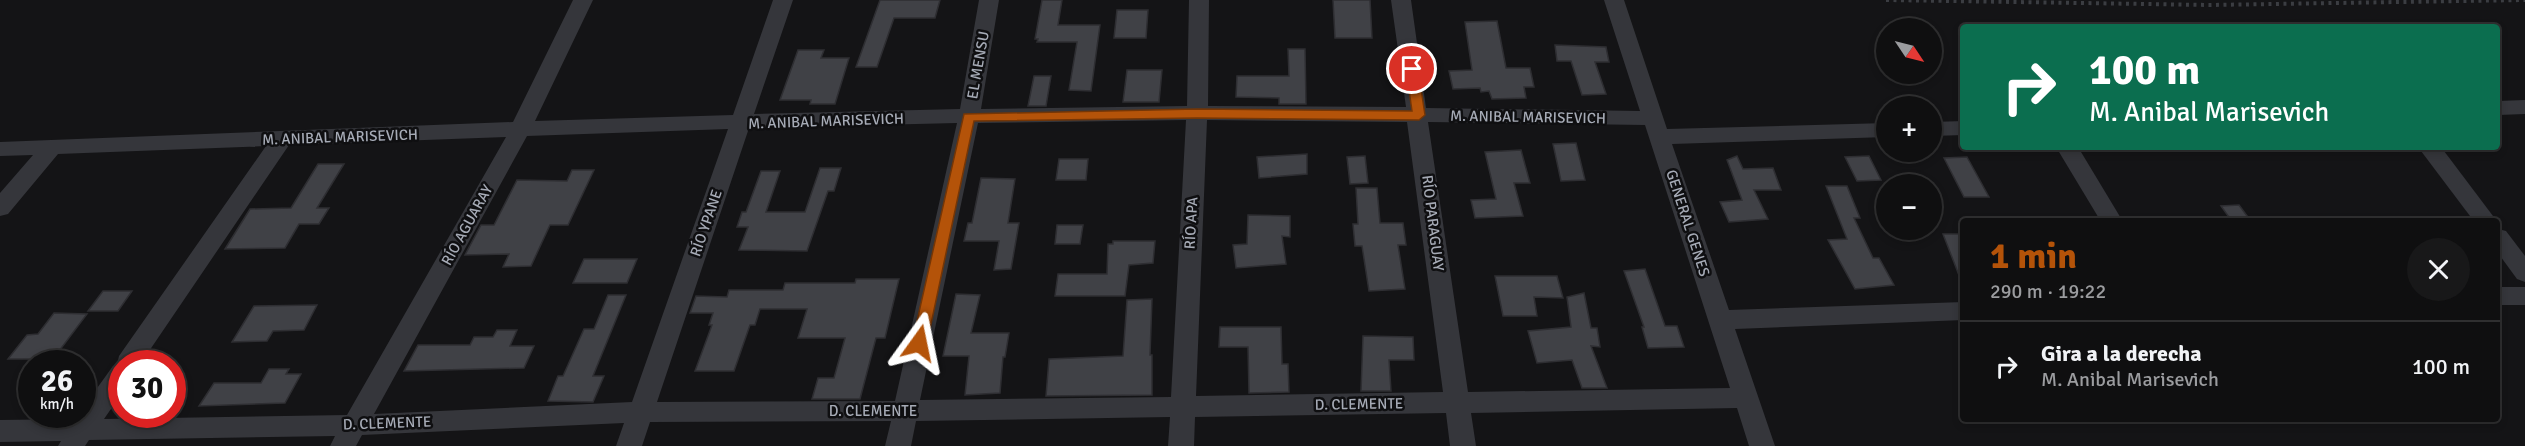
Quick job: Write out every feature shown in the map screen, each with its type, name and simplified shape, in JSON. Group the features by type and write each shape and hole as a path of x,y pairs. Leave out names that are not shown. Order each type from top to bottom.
{"street":[{"name":"RÍO AGUARAY","path":"348,436 520,130 583,0"},
{"name":"RÍO YPANE","path":"629,446 783,0"},
{"name":"EL MENSU","path":"898,446 969,117 989,0"},
{"name":"RÍO APA","path":"1181,446 1197,114 1199,0"},
{"name":"RÍO PARAGUAY","path":"1401,0 1419,115 1463,446"},
{"name":"GENERAL GENES","path":"1614,0 1762,446"},
{"path":"2500,108 2525,107"},
{"name":"M. ANIBAL MARISEVICH","path":"0,149 742,123 1197,114 1419,115 1656,128 1876,130"},
{"path":"1942,129 1960,128"},
{"path":"137,350 282,139"},
{"path":"0,208 52,147"},
{"path":"2069,150 2110,218"},
{"path":"2431,150 2483,218"},
{"path":"2500,240 2525,273"},
{"path":"2500,296 2525,296"},
{"path":"1720,320 1960,311"},
{"path":"77,438 108,393"},
{"name":"D. CLEMENTE","path":"0,431 77,438 348,436 640,412 904,411 1746,398"}],"path":[{"path":"1886,0 2210,4 2525,0"}],"building":[{"path":"880,0 940,0 935,18 894,18 877,67 856,67"},
{"path":"1042,0 1062,0 1058,25 1100,25 1091,91 1069,90 1077,42 1037,42 1038,39 1035,39"},
{"path":"1333,0 1370,0 1372,38 1335,38"},
{"path":"1117,10 1148,10 1146,38 1114,38"},
{"path":"1497,21 1506,68 1530,68 1534,87 1524,87 1526,98 1492,99 1489,91 1481,92 1480,88 1453,89 1449,71 1472,70 1465,22"},
{"path":"1555,45 1606,47 1609,62 1595,62 1606,94 1582,95 1571,61 1557,61"},
{"path":"1288,49 1305,49 1306,104 1279,104 1279,98 1236,97 1237,76 1289,76"},
{"path":"798,50 824,50 821,58 849,58 835,104 810,104 811,100 780,100"},
{"path":"1127,70 1162,70 1159,102 1123,102"},
{"path":"1034,76 1051,76 1046,106 1028,106"},
{"path":"1576,143 1585,180 1561,181 1553,144"},
{"path":"1521,150 1530,183 1514,183 1523,216 1475,218 1471,200 1496,199 1485,152"},
{"path":"1307,154 1307,174 1259,178 1257,157"},
{"path":"1365,156 1368,183 1350,184 1347,157"},
{"path":"1737,156 1743,169 1773,168 1781,190 1754,190 1768,219 1729,222 1720,202 1742,200 1727,160"},
{"path":"1869,156 1878,174 1876,174 1876,180 1857,181 1845,157"},
{"path":"1967,157 1989,197 1964,197 1944,158"},
{"path":"1059,159 1088,159 1086,180 1056,180"},
{"path":"318,164 344,164 317,208 329,208 319,224 299,224 285,248 225,249 250,209 291,208"},
{"path":"820,168 841,168 834,191 828,191 807,251 739,250 748,227 737,227 742,212 746,212 761,171 780,171 766,212 805,212"},
{"path":"572,170 594,170 568,225 550,225 531,266 503,267 509,254 465,255 481,225 494,225 517,180 567,181"},
{"path":"981,178 1015,179 1008,223 1019,223 1011,269 994,270 999,241 964,241 968,223 972,223"},
{"path":"1826,186 1847,186 1860,218 1854,218 1873,258 1879,258 1894,285 1855,289 1828,240 1847,239"},
{"path":"1356,188 1377,188 1380,223 1403,223 1406,245 1398,245 1405,289 1369,291 1362,246 1355,246 1353,224 1358,224"},
{"path":"2239,205 2249,218 2230,218 2221,206"},
{"path":"1248,215 1290,216 1290,237 1282,236 1286,264 1236,268 1233,245 1247,244"},
{"path":"1057,225 1083,225 1080,244 1055,244"},
{"path":"1943,234 1960,234 1960,278"},
{"path":"1113,241 1155,241 1153,263 1129,265 1125,296 1055,296 1058,274 1107,274 1108,244 1113,244"},
{"path":"584,259 637,259 627,283 573,283"},
{"path":"1645,269 1665,326 1677,326 1684,347 1648,348 1642,327 1644,327 1624,271"},
{"path":"1495,276 1557,276 1563,298 1534,297 1537,316 1503,316"},
{"path":"856,279 899,279 885,338 876,338 860,399 812,399 818,378 834,378 845,338 798,338 807,309 760,309 755,325 750,325 734,371 695,371 712,325 709,325 713,313 690,313 696,296 727,297 729,290 783,290 785,283 855,283"},
{"path":"103,291 132,291 118,311 88,311"},
{"path":"1584,293 1591,328 1597,328 1600,347 1591,346 1607,388 1582,388 1572,360 1537,363 1528,331 1571,327 1567,297"},
{"path":"956,294 980,295 971,333 1009,333 1005,357 1003,357 1000,393 965,395 969,356 943,356"},
{"path":"608,295 626,295 593,376 604,376 593,402 548,401 558,376 563,376 584,329 594,329"},
{"path":"1152,299 1150,355 1152,355 1152,395 1046,396 1049,359 1123,356 1127,300"},
{"path":"317,305 304,330 273,331 267,341 232,342 254,306"},
{"path":"54,313 87,314 60,350 18,350 18,359 8,359 27,335 38,334"},
{"path":"1220,327 1281,327 1282,364 1288,364 1289,392 1249,393 1248,347 1219,347"},
{"path":"497,330 517,330 510,346 534,346 524,368 404,371 418,345 470,345 474,337 493,337"},
{"path":"1363,336 1413,337 1414,360 1389,360 1391,391 1361,391"},
{"path":"269,369 289,369 286,374 301,374 285,403 199,406 214,383 261,383"}],"route":[{"path":"919,343 969,117 1197,114 1419,115 1412,69"}]}
